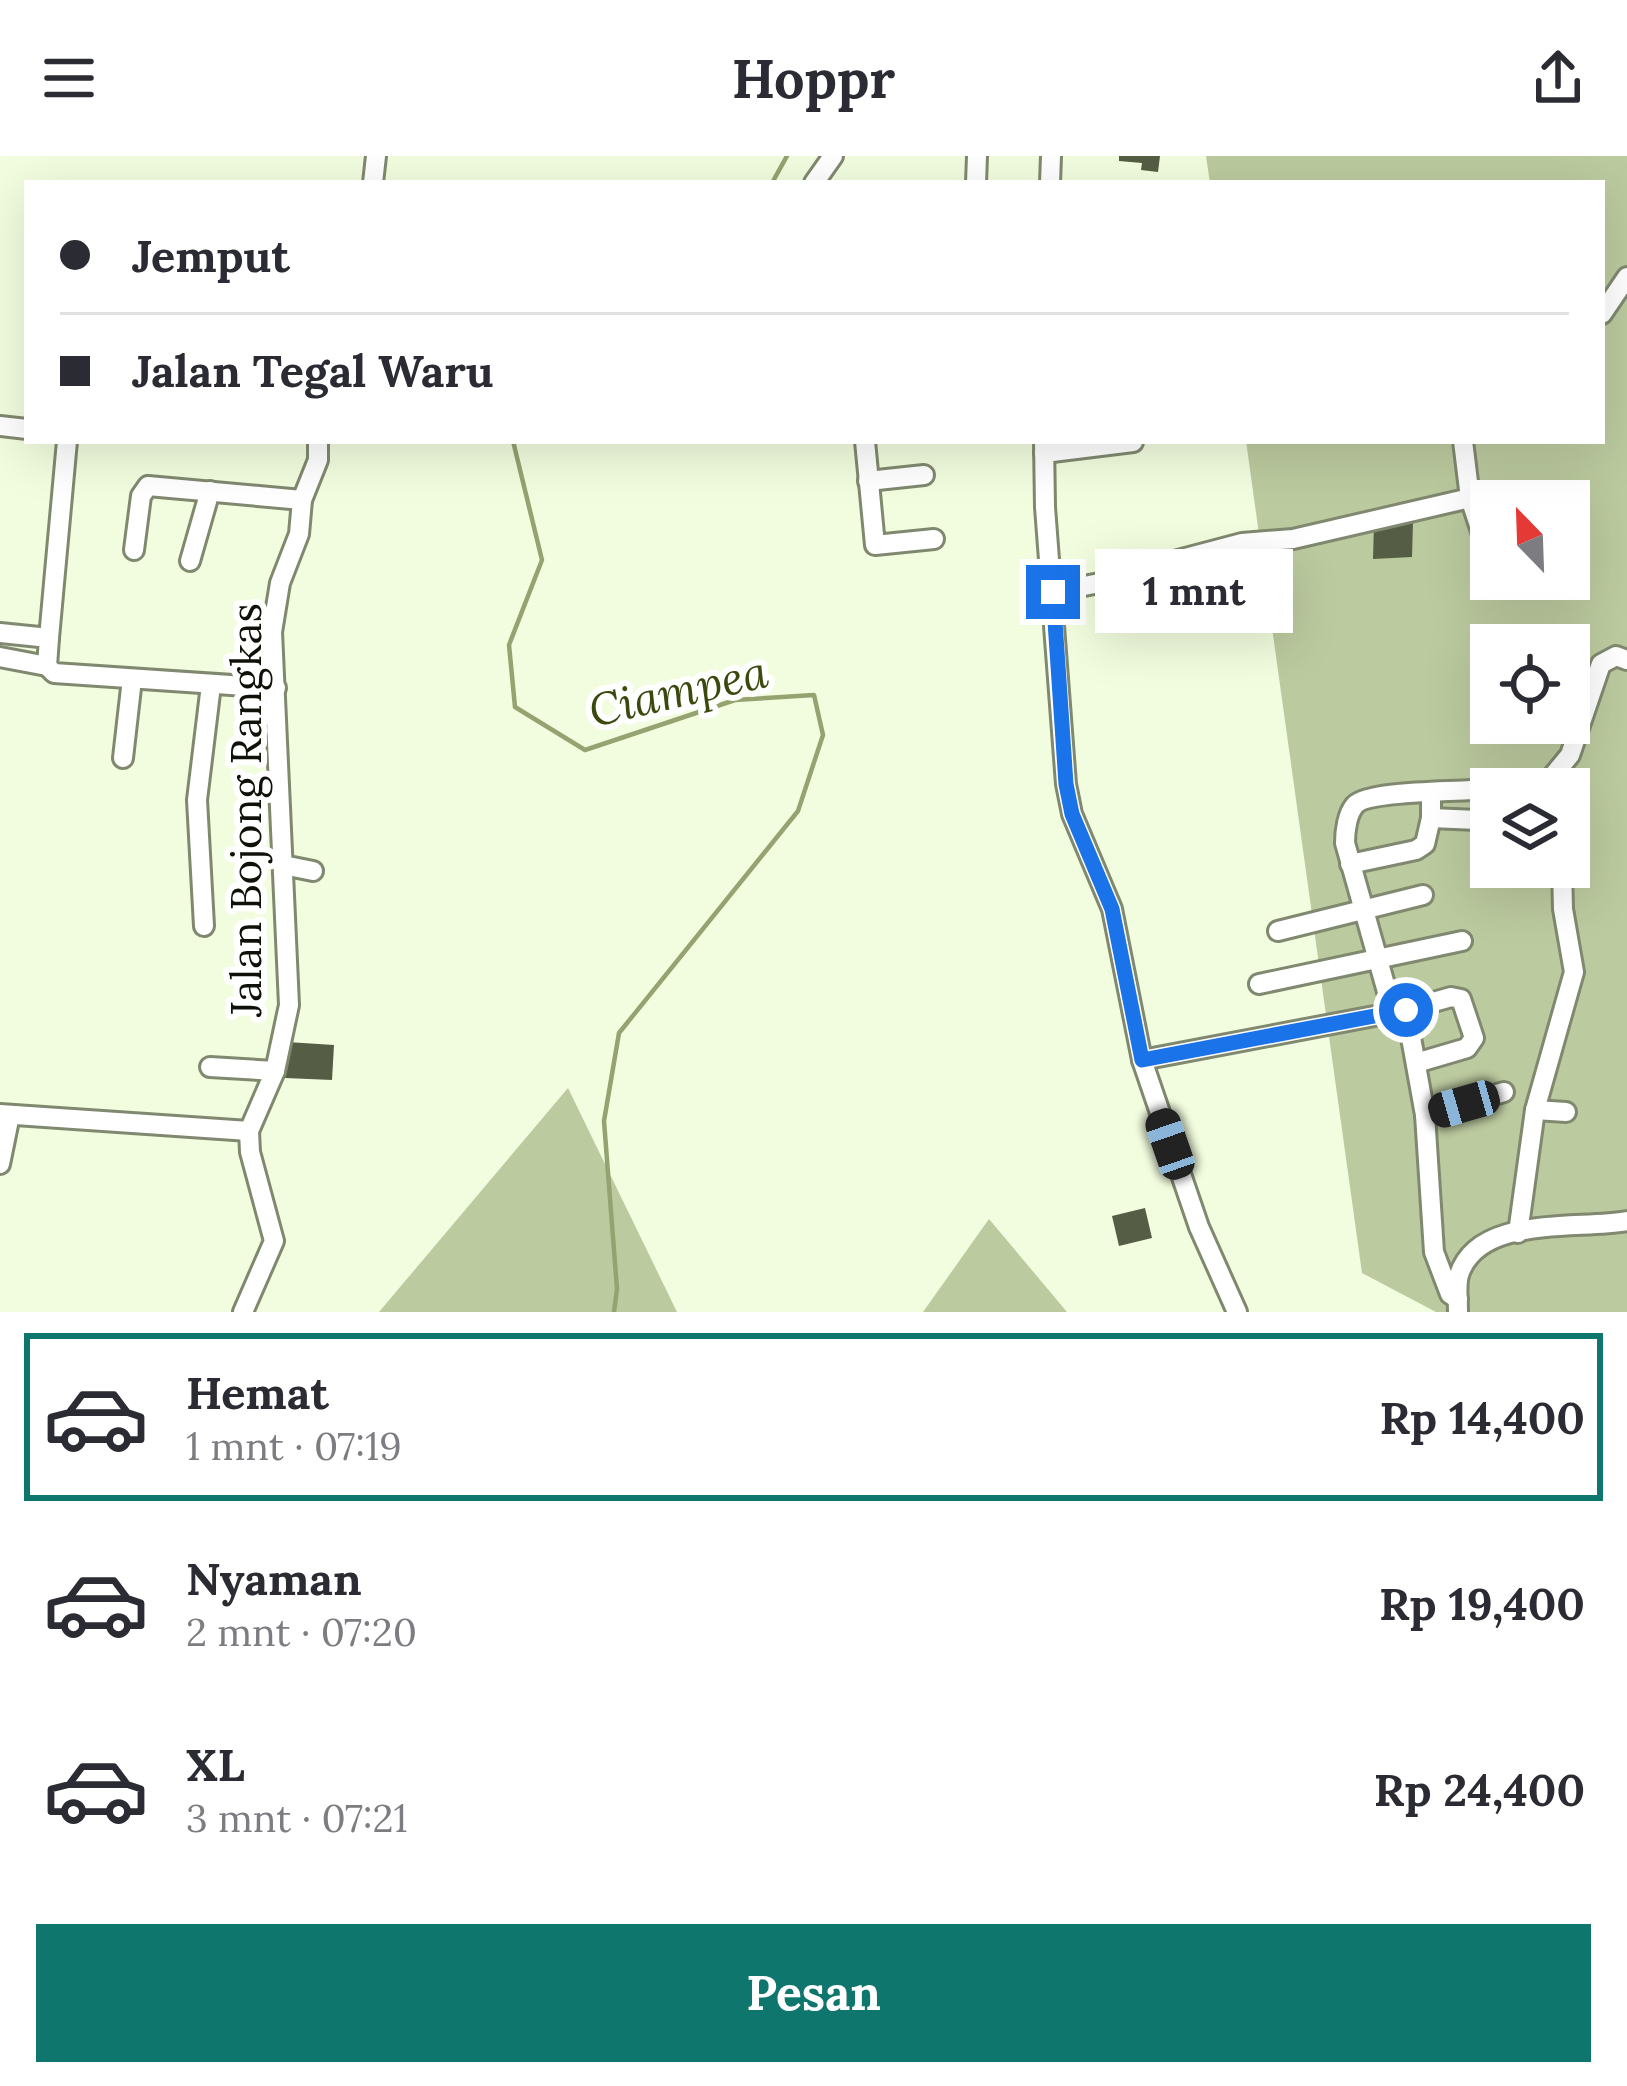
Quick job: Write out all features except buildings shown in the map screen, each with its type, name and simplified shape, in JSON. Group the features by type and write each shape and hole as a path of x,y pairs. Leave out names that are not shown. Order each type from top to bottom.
{"street":[{"path":"1605,310 1627,277"},
{"path":"47,666 67,444"},
{"name":"Jalan Bojong Rangkas","path":"249,1131 275,1071 289,1005 272,632 280,584 299,534 302,500 318,460 318,444"},
{"path":"865,444 875,545 934,538"},
{"path":"1097,444 1044,447 1066,784 1072,814 1112,909 1142,1060 1199,1227 1237,1312"},
{"path":"1053,592 1146,574 1169,562 1242,543 1293,539 1470,498 1463,444"},
{"path":"868,481 924,475"},
{"path":"134,550 140,496 148,486 302,500"},
{"path":"190,561 210,491"},
{"path":"0,633 49,638"},
{"path":"1559,768 1570,754 1601,664 1616,656 1627,660"},
{"path":"0,657 47,666 54,673 276,688"},
{"path":"123,758 132,679"},
{"path":"204,926 197,800 211,685"},
{"path":"1458,1305 1434,1252 1425,1115 1416,1063 1361,910 1346,832 1354,806 1371,798 1470,790"},
{"path":"1350,864 1425,844 1431,793"},
{"path":"1431,818 1470,820"},
{"path":"283,866 313,871"},
{"path":"1518,1233 1535,1109 1574,972 1562,888"},
{"path":"1278,931 1423,895"},
{"path":"1259,983 1462,940"},
{"path":"1142,1060 1460,999 1474,1038 1467,1048 1416,1063"},
{"path":"210,1067 275,1071"},
{"path":"1425,1115 1504,1092"},
{"path":"1535,1109 1566,1112"},
{"path":"0,1164 5,1115 249,1131 250,1153 274,1240 243,1312"},
{"path":"1458,1305 1460,1273 1473,1251 1492,1237 1627,1221"}],"green space":[{"path":"1206,156 1627,156 1627,1312 1436,1312 1362,1273 1246,444 1605,444 1605,180 1210,180"},
{"path":"568,1088 677,1312 379,1312"},
{"path":"989,1219 1067,1312 923,1312"}],"waterway":[{"name":"Ciampea","path":"774,180 787,156"},
{"name":"Ciampea","path":"514,444 542,560 509,645 515,707 585,750 735,700 814,695 823,735 798,811 619,1033 604,1121 617,1289 614,1312"}],"route":[{"path":"1053,592 1066,784 1072,814 1112,909 1142,1060 1406,1010"}]}
